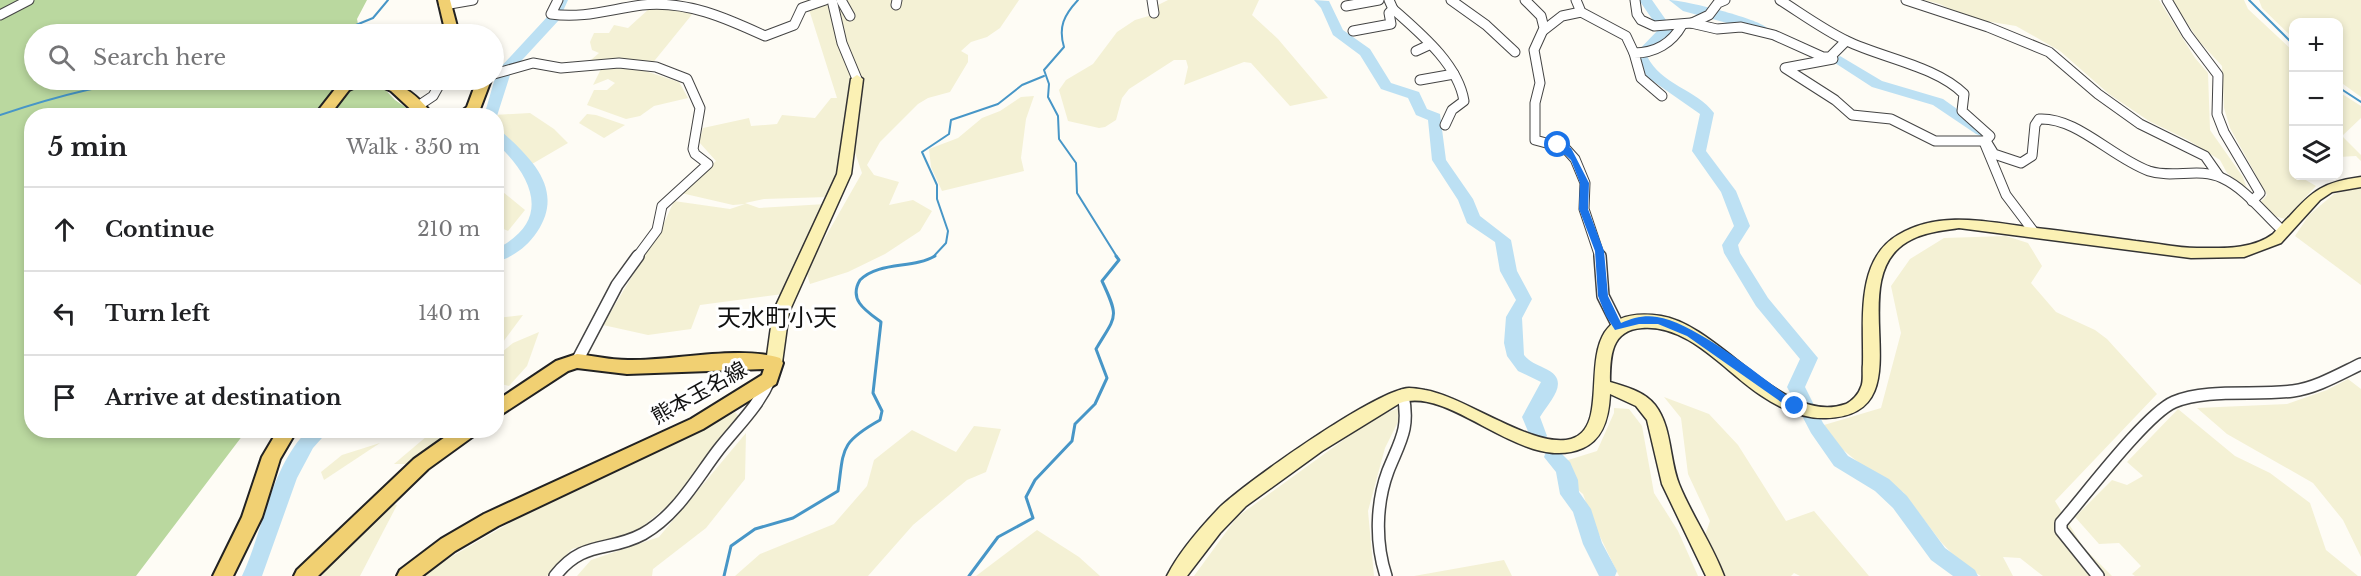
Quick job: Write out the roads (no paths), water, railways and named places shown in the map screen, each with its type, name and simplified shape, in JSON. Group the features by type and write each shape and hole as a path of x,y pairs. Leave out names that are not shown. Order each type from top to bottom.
{"main road":[{"path":"444,2 450,24"},
{"path":"327,108 342,90"},
{"path":"398,90 419,108"},
{"path":"473,108 480,90"},
{"path":"504,405 561,366 577,361"},
{"name":"熊本玉名線","path":"577,361 627,367 744,361 772,371"},
{"name":"熊本玉名線","path":"407,576 448,545 491,520 697,424 772,371"},
{"path":"223,576 252,517 271,457 283,438"},
{"path":"304,576 421,464 458,438"}],"street":[{"path":"0,15 29,0"},
{"path":"444,2 473,0"},
{"path":"558,0 551,14 597,14 653,2 692,6 765,36 794,25 802,8 825,0"},
{"path":"555,576 573,556 588,548 631,540 650,530 686,496 725,441 752,414 772,371 781,312 844,174 857,79 842,43 832,0"},
{"path":"841,0 850,16"},
{"path":"1152,0 1154,13"},
{"path":"1346,6 1379,0"},
{"path":"1389,0 1393,9 1415,27 1461,83 1464,101 1452,110 1445,125"},
{"path":"1451,0 1486,25 1515,52"},
{"path":"1525,0 1541,16 1544,30"},
{"path":"1576,0 1581,12 1626,36 1639,54 1641,78 1662,96"},
{"path":"1635,0 1637,14 1641,20 1664,27 1686,24 1709,15 1718,3 1725,0"},
{"path":"1780,0 1846,41 1925,71 1959,89 1964,94 1962,111 1990,136 1984,142 2006,195 2034,232"},
{"path":"1906,0 1988,27 2049,52 2098,94 2140,124 2185,144 2205,156 2219,176 2252,201 2265,217 2284,232"},
{"path":"2167,0 2192,41 2212,64 2218,75 2217,114 2228,140 2260,194 2252,201"},
{"path":"1353,31 1391,24 1389,13 1393,9"},
{"path":"1581,12 1562,16 1544,30 1534,50 1540,83 1535,102 1535,140 1565,148 1575,159 1585,183 1584,209 1600,251 1603,296 1619,328"},
{"path":"1639,54 1662,46 1686,24"},
{"path":"1686,24 1717,28 1741,27 1774,35 1811,52 1830,57"},
{"path":"1830,57 1846,41"},
{"path":"1416,51 1429,45"},
{"path":"1830,57 1833,59 1785,68 1828,94 1852,115 1891,119 1935,141 1986,141"},
{"path":"504,72 535,63 555,68 597,63 638,65 666,70 687,80 700,108 693,149 695,154 708,164 662,206 657,230 617,285 577,361"},
{"path":"1420,80 1454,74"},
{"path":"424,108 438,90"},
{"path":"1986,141 1994,154 2021,163 2032,156 2035,125 2039,119 2061,120 2075,125 2108,151 2150,171 2172,176 2219,176"},
{"path":"1176,576 1228,511 1365,414 1403,395 1422,395 1442,399 1534,442 1555,448 1571,446 1586,440 1596,427 1603,386 1602,355 1607,339 1619,328 1639,320 1673,325 1691,334 1778,397 1809,411 1826,414 1849,410 1864,400 1870,386 1874,284 1883,254 1893,243 1921,228 1939,224 1991,226 2191,253 2244,252 2262,247 2284,232 2315,197 2327,189 2361,182"},
{"path":"2098,576 2061,530 2061,524 2163,408 2188,398 2301,390 2361,364"},
{"path":"1603,386 1627,393 1650,410 1659,428 1665,468 1677,499 1715,576"},
{"path":"1386,576 1382,565 1379,514 1387,473 1399,451 1407,423 1403,395"}],"waterway":[{"path":"358,24 373,18 388,0"},
{"path":"504,71 554,17 562,0"},
{"path":"1078,0 1063,22 1064,47 1044,70 1049,84 1048,97 1058,116 1059,139 1076,163 1077,193 1117,257"},
{"path":"1320,0 1327,7 1338,32 1365,52 1382,82 1392,90 1414,95 1421,112 1435,117 1439,160 1465,199 1473,219 1503,240 1504,256 1509,271 1524,299 1522,307 1514,317 1513,343 1516,356 1524,366 1550,379 1550,386 1531,417 1538,436"},
{"path":"1645,0 1666,30 1640,56 1645,66 1660,81 1690,99 1707,113 1699,151 1728,191 1742,226 1730,245 1732,253 1762,302 1809,358 1796,387 1817,428 1841,461 1882,485 1900,502 1938,554 1968,576"},
{"path":"1675,0 1688,8 1708,12"},
{"path":"2249,0 2289,40"},
{"path":"1713,13 1760,28"},
{"path":"1840,60 1877,84 1938,102 1981,131"},
{"path":"933,257 946,243 948,231 937,199 937,185 922,152 949,134 951,120 998,104 1022,85 1044,76"},
{"path":"0,115 88,90"},
{"path":"493,108 499,90"},
{"path":"2343,90 2361,102"},
{"path":"504,142 526,164 534,176 541,200 539,213 532,227 517,245 504,252"},
{"path":"969,576 998,537 1033,518 1026,497 1035,480 1072,441 1075,424 1095,404 1107,378 1096,349 1113,316 1111,303 1102,281 1119,260 1116,256"},
{"path":"724,576 731,546 755,529 793,518 838,491 841,465 846,448 857,435 880,420 882,411 873,393 881,322 860,304 857,299 857,287 860,280 877,270 917,263 933,257"},
{"path":"252,576 260,559 287,478 296,459 312,438"},
{"path":"1553,457 1563,467 1569,480 1570,494 1581,509 1593,544 1607,571"},
{"path":"1605,576 1607,571"}],"district":[{"name":"天水町小天","path":"777,317"}]}
